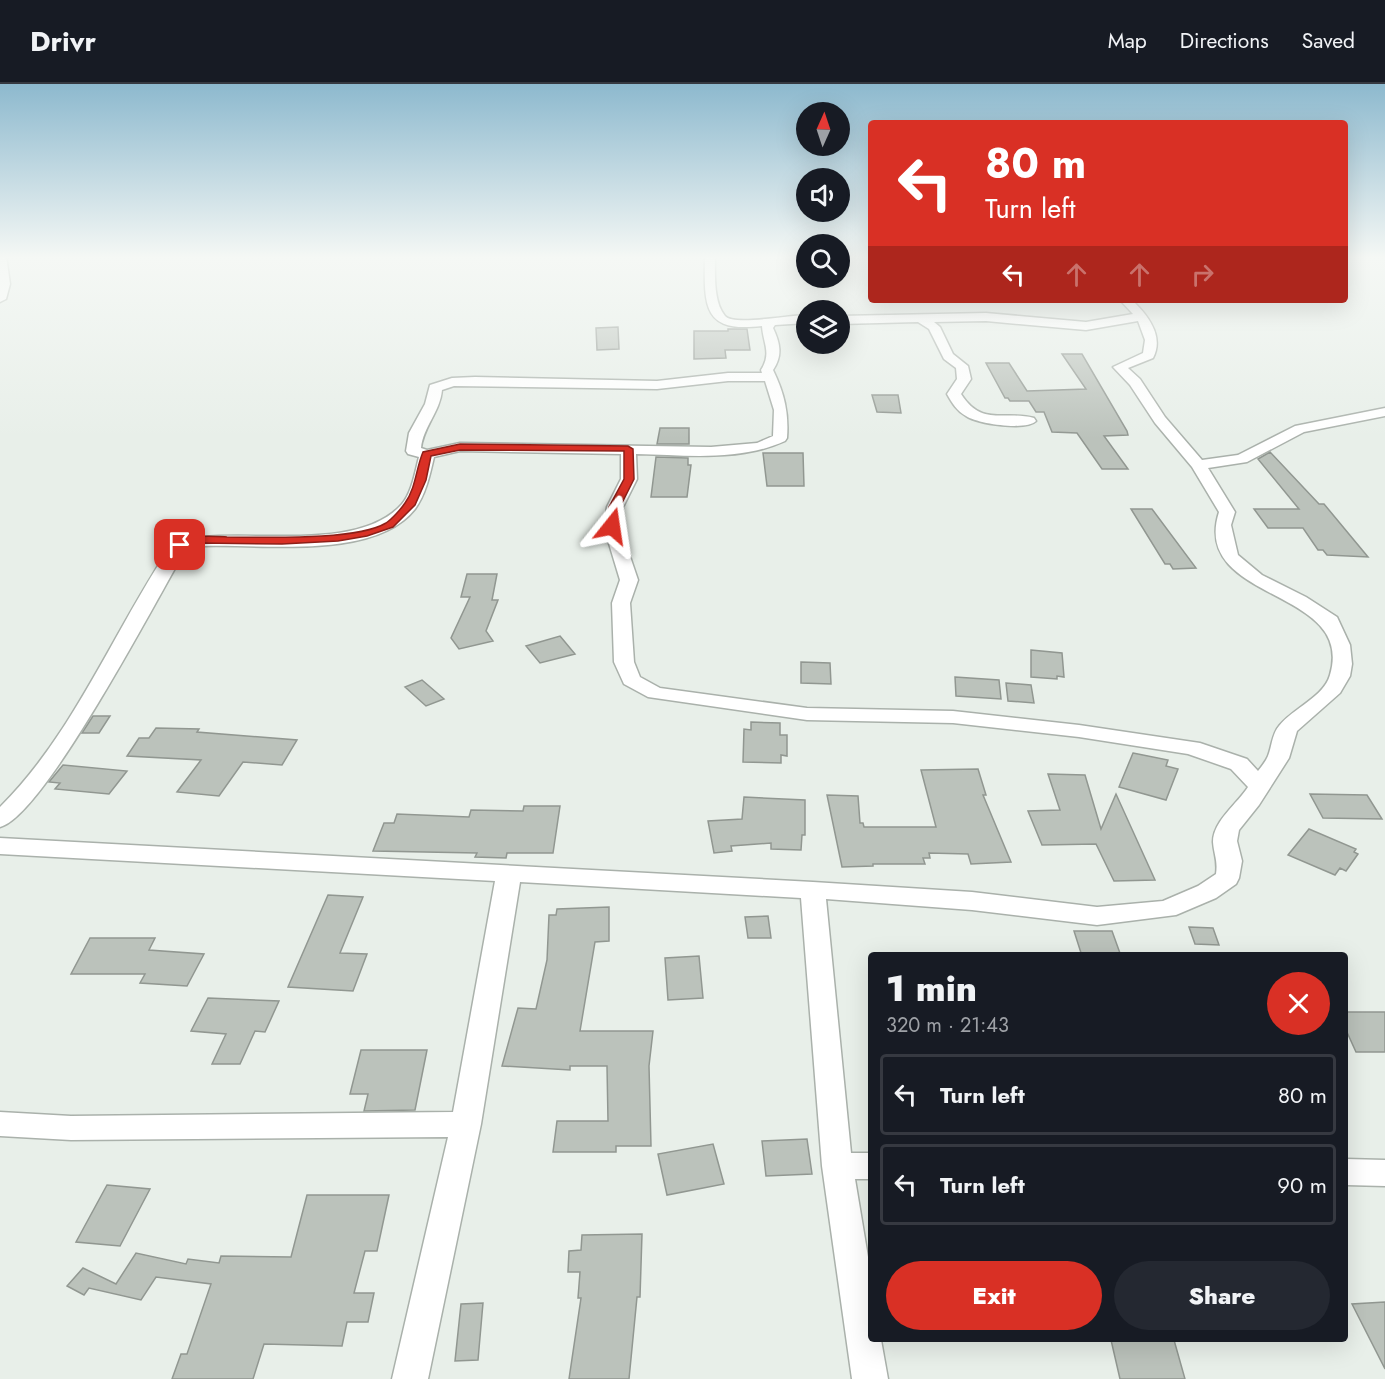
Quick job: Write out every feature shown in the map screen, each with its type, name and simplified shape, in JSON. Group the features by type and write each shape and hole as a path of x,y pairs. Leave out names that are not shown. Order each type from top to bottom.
{"street":[{"path":"718,316 725,322 734,323 796,319"},
{"path":"0,846 813,890 972,901 1097,916 1167,909 1207,892 1227,878 1230,861 1225,841 1228,828 1251,800 1278,758 1287,729 1333,689 1340,676 1340,645 1330,621 1300,601 1256,579 1230,557 1223,525 1227,512 1198,465 1160,420 1135,382 1119,367 1149,355 1150,333 1142,318 1114,319 1086,326 986,317 850,320"},
{"path":"922,319 934,327 948,356 962,366 964,379 954,394 970,416 988,420 1029,421"},
{"path":"770,376 728,377 657,385 452,382 435,388 436,399 416,430 413,451 427,454 460,447 711,451 760,447 774,442 780,438 782,412 779,393 767,370 772,363 774,344 767,328 771,322"},
{"path":"1198,465 1242,459 1300,429 1385,412"},
{"path":"628,449 629,479 615,507 612,526 629,580 621,603 624,662 631,680 656,693 807,714 953,717 1079,731 1192,748 1239,764 1259,785"},
{"path":"0,820 24,796 58,752 116,650 180,545 198,540 338,537 367,533 390,525 410,505 421,480 427,454"},
{"path":"410,1379 466,1124 509,873"},
{"path":"813,890 837,1166 870,1379"},
{"path":"0,1124 83,1128 466,1124"},
{"path":"837,1166 868,1166"},
{"path":"1348,1172 1385,1173"}],"building":[{"path":"618,327 619,349 597,350 596,328"},
{"path":"728,329 747,329 750,350 725,350 726,358 694,359 694,331 728,331"},
{"path":"1062,354 1082,354 1127,431 1128,435 1104,436 1128,469 1102,469 1077,433 1052,432 1044,412 1036,412 1029,401 1010,401 1005,398 986,363 1009,363 1027,391 1086,389"},
{"path":"872,395 898,395 901,413 877,412"},
{"path":"660,428 689,428 689,444 657,444"},
{"path":"1270,452 1319,504 1324,504 1368,557 1327,555 1323,550 1318,550 1303,528 1268,528 1254,509 1299,509 1258,459"},
{"path":"763,453 803,453 804,486 767,486"},
{"path":"656,457 688,458 688,465 691,465 687,497 651,497"},
{"path":"1131,509 1152,509 1196,568 1173,569 1170,564 1165,564"},
{"path":"467,574 497,574 492,600 498,600 486,631 493,641 459,649 451,638 470,597 461,597"},
{"path":"560,636 575,654 540,663 526,646"},
{"path":"1031,650 1062,653 1064,677 1057,676 1057,679 1031,677"},
{"path":"801,662 830,663 831,684 801,683"},
{"path":"955,677 999,680 1001,699 956,696"},
{"path":"422,680 444,699 426,706 405,687"},
{"path":"1006,683 1031,685 1034,703 1008,701"},
{"path":"93,716 110,716 99,733 82,733"},
{"path":"751,722 780,723 780,735 787,735 787,756 781,755 781,763 743,762 744,729 751,730"},
{"path":"156,728 199,729 197,732 297,740 282,765 243,762 219,796 177,792 201,760 127,756 139,738 149,738"},
{"path":"1133,753 1168,760 1166,766 1178,769 1166,800 1119,787"},
{"path":"63,765 127,771 109,794 55,789 60,783 49,782"},
{"path":"978,769 986,795 983,795 1011,862 971,864 968,854 929,853 930,858 923,858 925,864 873,864 873,866 842,867 827,795 858,796 860,823 863,823 864,827 936,827 921,770"},
{"path":"1048,774 1085,775 1101,829 1116,794 1155,880 1114,881 1096,844 1042,845 1028,811 1060,810"},
{"path":"1310,794 1367,795 1382,819 1323,818"},
{"path":"744,797 805,800 805,835 802,835 801,850 771,849 771,843 731,846 732,851 714,853 708,821 742,819"},
{"path":"524,806 560,806 553,853 507,853 506,858 475,857 477,853 373,851 384,823 394,823 397,814 469,817 471,810 523,811"},
{"path":"1309,829 1356,849 1354,852 1358,854 1346,871 1340,868 1335,875 1288,855"},
{"path":"328,895 363,897 340,953 367,954 353,991 288,987"},
{"path":"609,907 609,941 595,942 580,1031 653,1031 649,1066 651,1146 616,1146 616,1152 553,1152 557,1121 608,1121 607,1066 570,1066 570,1070 502,1066 518,1008 536,1009 547,960 549,915 556,915 557,909"},
{"path":"768,916 771,938 748,938 745,917"},
{"path":"1189,927 1213,928 1219,945 1195,944"},
{"path":"1074,931 1112,931 1120,952 1081,952"},
{"path":"90,938 155,938 149,950 204,954 187,986 140,983 145,974 71,974"},
{"path":"699,956 703,998 668,1000 665,958"},
{"path":"208,998 279,1001 265,1032 255,1031 240,1064 212,1064 226,1034 191,1031"},
{"path":"1348,1012 1385,1012 1385,1052 1356,1052 1348,1034"},
{"path":"361,1050 427,1050 415,1110 364,1111 368,1094 350,1094"},
{"path":"807,1139 812,1174 766,1176 762,1141"},
{"path":"713,1144 724,1184 667,1195 658,1154"},
{"path":"107,1185 150,1189 120,1246 76,1242"},
{"path":"307,1195 389,1195 377,1251 365,1251 354,1293 374,1293 368,1322 347,1322 342,1346 264,1344 253,1379 172,1379 181,1354 187,1354 211,1284 156,1277 141,1300 89,1288 84,1295 67,1286 83,1268 116,1284 136,1253 186,1264 188,1259 219,1263 221,1256 291,1257"},
{"path":"642,1234 640,1297 637,1297 629,1379 569,1379 581,1298 578,1298 580,1272 568,1272 569,1251 581,1250 582,1235"},
{"path":"1385,1302 1385,1369 1352,1304"},
{"path":"483,1303 478,1360 455,1361 461,1304"},
{"path":"1111,1342 1175,1342 1185,1379 1120,1379"}],"route":[{"path":"180,545 198,540 338,537 367,533 390,525 410,505 421,480 427,454 460,447 628,449 629,479 615,507 612,526"}]}
